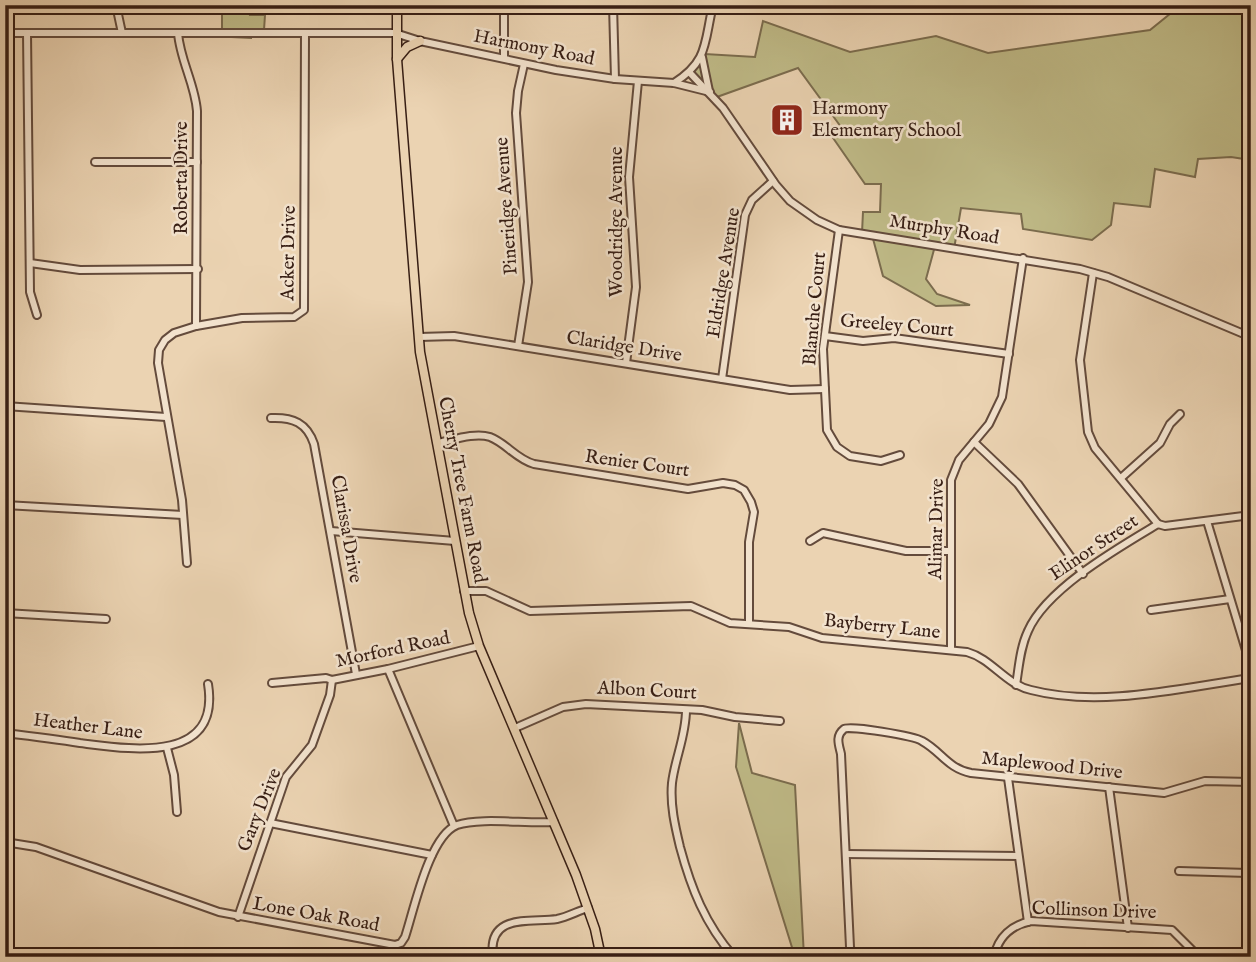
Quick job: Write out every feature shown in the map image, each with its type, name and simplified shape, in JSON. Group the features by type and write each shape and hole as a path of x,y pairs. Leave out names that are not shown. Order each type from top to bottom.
{"main road":[{"name":"Cherry Tree Farm Road","path":"397,5 397,59 419,337 464,591 479,646 588,908 601,957"},
{"path":"397,59 407,47 420,41"}],"street":[{"path":"116,5 122,33"},
{"path":"504,5 504,58"},
{"path":"613,5 615,79"},
{"path":"674,83 690,73 702,56 713,5"},
{"path":"5,16 8,33"},
{"name":"Harmony Road","path":"8,33 396,33 420,41 524,64 615,79 674,83 710,92"},
{"path":"27,33 30,296 37,315"},
{"name":"Roberta Drive","path":"178,33 180,54 197,103 196,326"},
{"name":"Acker Drive","path":"187,563 183,515 158,363 159,350 174,332 242,318 294,317 301,314 306,306 305,33"},
{"path":"702,56 710,92"},
{"name":"Pineridge Avenue","path":"518,346 528,282 516,113 524,64"},
{"name":"Murphy Road","path":"690,73 710,92 773,181 801,210 817,220 839,230 1023,258 1093,273 1251,337"},
{"name":"Woodridge Avenue","path":"626,363 636,287 629,177 638,81"},
{"path":"95,162 197,162"},
{"name":"Eldridge Avenue","path":"723,379 745,215 758,193 773,181"},
{"name":"Blanche Court","path":"839,230 825,336 827,430 842,452 857,458 889,460 900,455"},
{"name":"Alimar Drive","path":"951,650 950,551 953,473 959,460 989,424 999,406 1023,258"},
{"path":"30,262 80,270 198,269"},
{"path":"1093,273 1080,360 1088,432 1095,448 1158,524"},
{"name":"Claridge Drive","path":"419,337 454,336 790,390 825,389"},
{"name":"Greeley Court","path":"825,336 863,341 894,338 1009,354"},
{"path":"5,406 166,417"},
{"path":"1121,478 1160,443 1174,419 1180,414"},
{"name":"Clarissa Drive","path":"271,418 294,419 312,436 356,674"},
{"name":"Renier Court","path":"438,443 485,436 534,464 688,489 723,483 739,486 748,495 754,512 749,542 749,624"},
{"path":"974,442 1024,492 1083,574"},
{"path":"5,505 183,515"},
{"name":"Elinor Street","path":"1016,685 1023,643 1034,619 1051,598 1083,574 1158,524 1165,526 1251,515"},
{"path":"1207,521 1251,667"},
{"path":"331,531 456,541"},
{"path":"810,541 822,533 906,551 950,551"},
{"name":"Bayberry Lane","path":"464,591 486,591 530,611 697,607 720,620 789,627 822,638 951,650 979,656 1016,685 1030,690 1102,698 1251,678"},
{"path":"1150,610 1230,599"},
{"path":"5,613 106,619"},
{"name":"Morford Road","path":"272,683 326,678 332,680 479,646"},
{"path":"388,669 454,826 474,822 554,822"},
{"name":"Gary Drive","path":"237,916 289,772 312,745 331,695 332,680"},
{"name":"Heather Lane","path":"5,733 139,750 167,748 192,735 205,719 210,700 208,684"},
{"name":"Albon Court","path":"515,728 574,704 707,710 745,719 780,721"},
{"path":"686,710 685,730 672,784 674,823 694,893 707,921 734,957"},
{"name":"Maplewood Drive","path":"857,957 852,954 850,947 841,754 838,741 845,728 853,726 867,731 912,737 928,745 957,769 1008,778 1168,793 1205,781 1251,782"},
{"path":"167,748 174,775 177,812"},
{"path":"1008,778 1028,922"},
{"path":"1246,957 1251,782"},
{"path":"1109,788 1128,928"},
{"path":"270,823 432,855"},
{"name":"Lone Oak Road","path":"5,842 36,846 237,916 397,945 405,937 432,855 454,826"},
{"path":"846,855 1018,856"},
{"path":"1179,871 1248,873"},
{"path":"493,957 492,948 497,936 511,923 518,920 555,919 588,908"},
{"name":"Collinson Drive","path":"993,957 998,942 1007,932 1028,922 1172,930 1199,957"},
{"path":"716,957 727,949"},
{"path":"5,952 11,957"}],"shaded area":[{"path":"222,5 251,5 250,15 265,15 264,30 251,30 251,38 232,37 231,30 222,30"},
{"path":"1181,5 1251,5 1251,160 1231,157 1198,159 1195,177 1155,169 1150,207 1114,203 1111,225 1092,240 1023,229 1021,214 961,208 954,249 935,246 926,279 937,294 970,305 936,306 883,276 872,235 862,233 863,212 880,212 881,184 865,184 831,135 841,127 798,68 714,98 691,75 705,54 755,57 763,21 850,52 936,36 988,53 1150,30"},
{"path":"739,723 752,773 795,785 804,957 795,957 736,767"}],"place":[{"name":"Harmony Elementary School","path":"787,120"}]}
